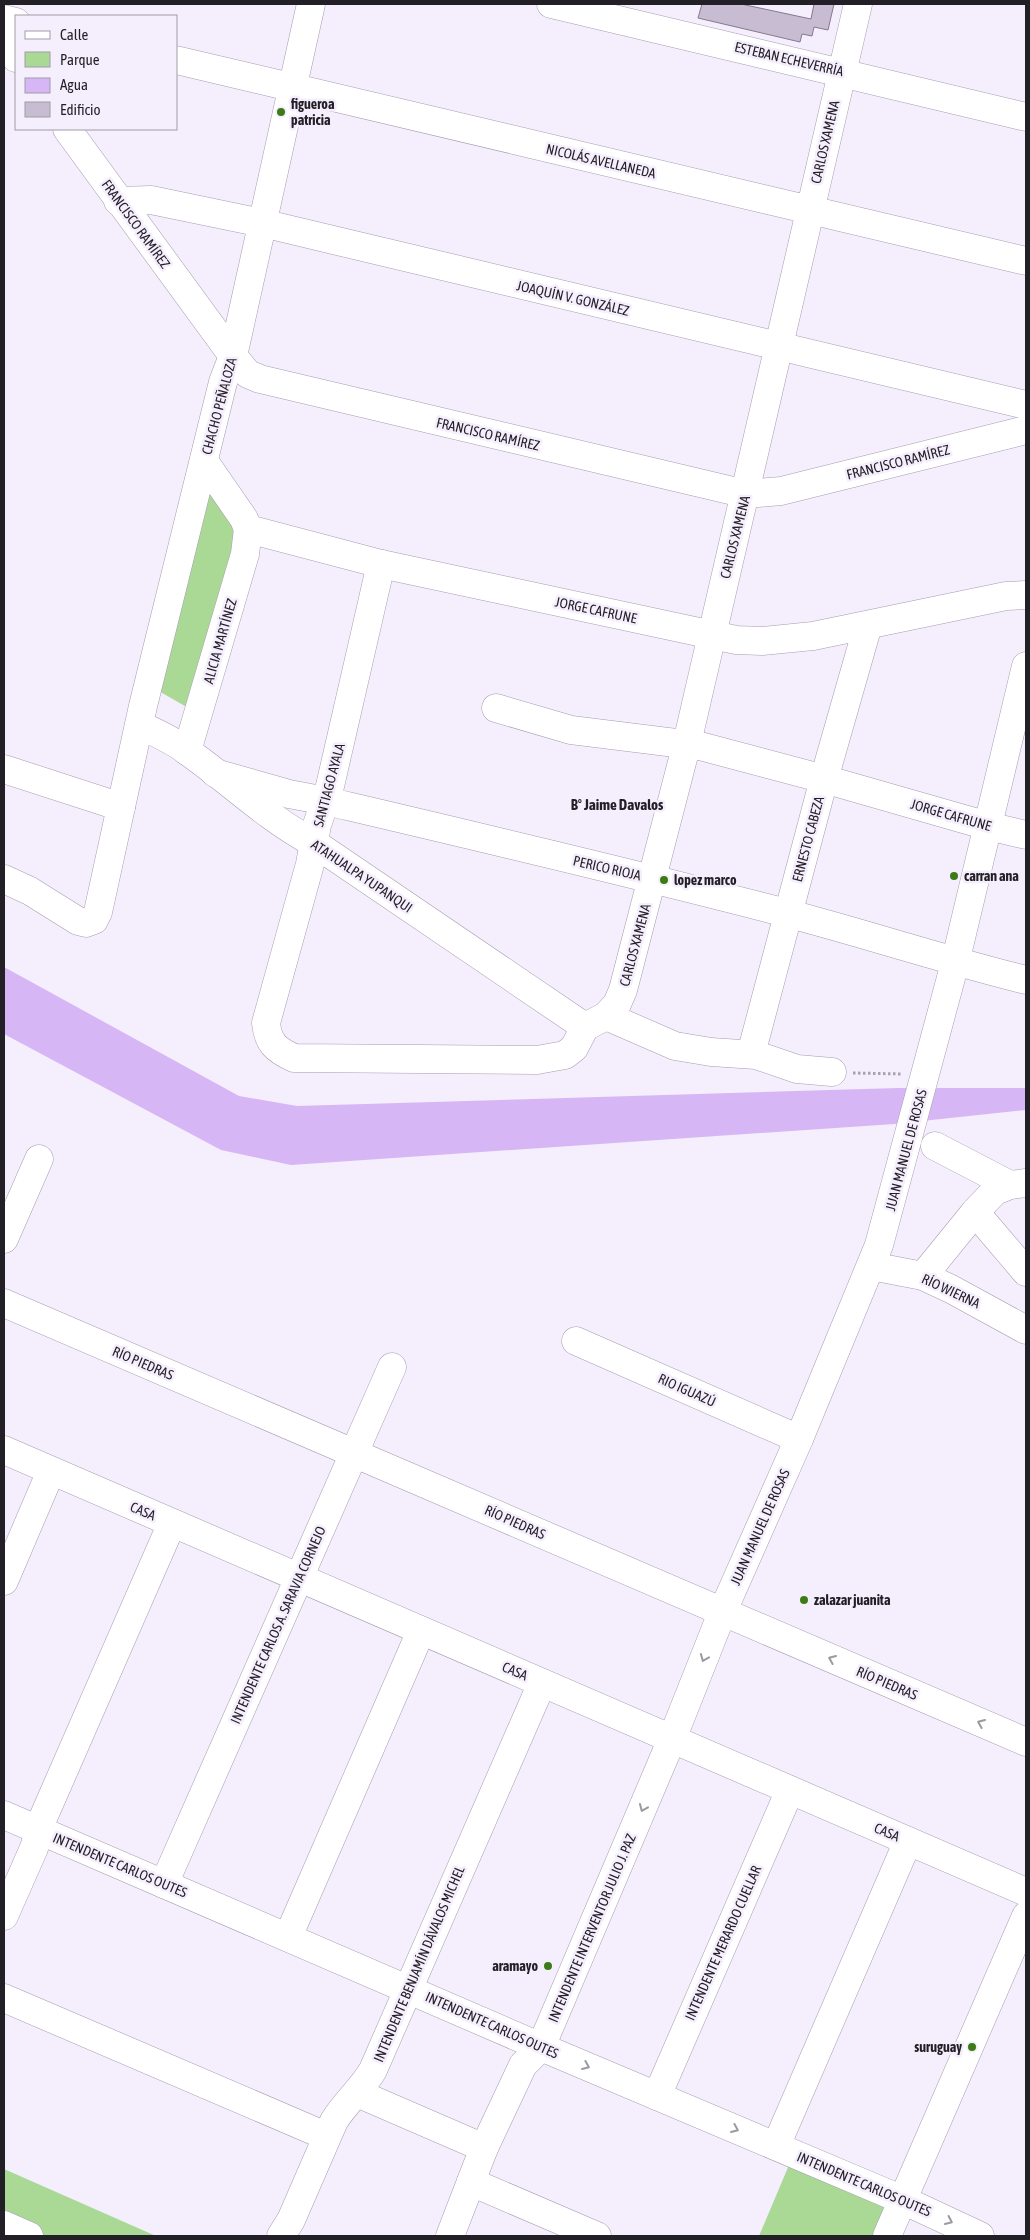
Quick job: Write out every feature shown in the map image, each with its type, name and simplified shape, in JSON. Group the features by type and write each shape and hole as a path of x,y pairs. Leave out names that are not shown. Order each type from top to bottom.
{"street":[{"name":"CHACHO PEÑALOZA","path":"4,879 30,891 78,921 94,920 98,912 146,696 223,382 233,356 291,87 311,4"},
{"name":"ESTEBAN ECHEVERRÍA","path":"551,4 1026,117"},
{"name":"CARLOS XAMENA","path":"588,1030 617,1004 623,990 653,878 687,744 746,494 777,347 858,4"},
{"path":"4,40 15,56"},
{"name":"NICOLÁS AVELLANEDA","path":"178,60 1026,261"},
{"name":"FRANCISCO RAMÍREZ","path":"68,130 233,356 248,374 260,379 746,494 781,491 1026,430"},
{"name":"JOAQUÍN V. GONZÁLEZ","path":"118,201 151,200 262,223 1026,405"},
{"path":"204,461 244,518 248,529"},
{"name":"JORGE CAFRUNE","path":"248,529 381,564 711,636 762,641 813,636 1006,596 1026,595"},
{"name":"ALICIA MARTÍNEZ","path":"188,751 245,554 248,529"},
{"name":"SANTIAGO AYALA","path":"381,564 310,864 266,1023 267,1034 279,1052 294,1058 537,1060 565,1055 588,1030"},
{"name":"ERNESTO CABEZA","path":"751,1054 824,778 868,625"},
{"name":"JUAN MANUEL DE ROSAS","path":"722,1612 879,1245 910,1134 955,963 988,826 1023,698 1026,666"},
{"name":"JORGE CAFRUNE","path":"496,708 571,730 687,744 824,778 988,826 1026,835"},
{"name":"ATAHUALPA YUPANQUI","path":"140,725 169,739 188,751 215,774 284,826 314,843 588,1030 710,1052 751,1054 796,1069 832,1072"},
{"path":"4,770 121,806"},
{"name":"PERICO RIOJA","path":"215,774 289,794 326,800 653,878 789,914 955,963 1026,980"},
{"path":"936,1146 1018,1184"},
{"path":"4,1239 39,1159"},
{"path":"923,1276 975,1212 995,1191 1018,1184"},
{"path":"975,1212 1026,1272"},
{"name":"RÍO WIERNA","path":"871,1266 923,1276 1026,1330"},
{"name":"RÍO PIEDRAS","path":"4,1304 1026,1742"},
{"name":"RIO IGUAZÚ","path":"576,1341 798,1438"},
{"name":"INTENDENTE CARLOS A. SARAVIA CORNEJO","path":"164,1884 392,1366"},
{"name":"CASA","path":"4,1450 1026,1892"},
{"path":"4,1581 51,1471"},
{"path":"4,1916 172,1523"},
{"name":"INTENDENTE INTERVENTOR JULIO J. PAZ","path":"450,2236 484,2148 522,2065 541,2047 672,1739 722,1612"},
{"path":"288,1937 421,1631"},
{"name":"INTENDENTE BENJAMÍN DÁVALOS MICHEL","path":"281,2236 291,2220 326,2136 341,2110 373,2070 542,1683"},
{"name":"INTENDENTE MERARDO CUELLAR","path":"656,2096 790,1790"},
{"name":"INTENDENTE CARLOS OUTES","path":"4,1815 541,2047 903,2200 980,2236"},
{"path":"776,2146 908,1841"},
{"path":"887,2236 1026,1916"},
{"path":"4,1998 326,2136"},
{"path":"356,2093 484,2148"},
{"path":"471,2182 597,2236"},
{"path":"4,2225 29,2236"}],"path":[{"path":"832,1072 906,1074 915,1071 925,1077"}],"green space":[{"path":"210,493 236,525 239,541 190,709 157,690 203,497"},
{"path":"789,2165 887,2207 875,2236 759,2236"},
{"path":"4,2169 156,2236 4,2236"}],"water":[{"path":"4,967 239,1096 297,1106 899,1088 1026,1088 1026,1110 894,1124 291,1165 221,1150 4,1034"}],"building":[{"path":"702,4 741,4 811,19 814,4 834,4 828,30 814,27 812,36 802,34 800,42 698,18"}],"place":[{"name":"figueroa patricia","path":"281,112"},
{"name":"carran ana","path":"954,876"},
{"name":"lopez marco","path":"664,880"},
{"name":"zalazar juanita","path":"804,1600"},
{"name":"aramayo","path":"548,1966"},
{"name":"suruguay","path":"972,2047"}],"district":[{"name":"B° Jaime Davalos","path":"617,805"}]}
